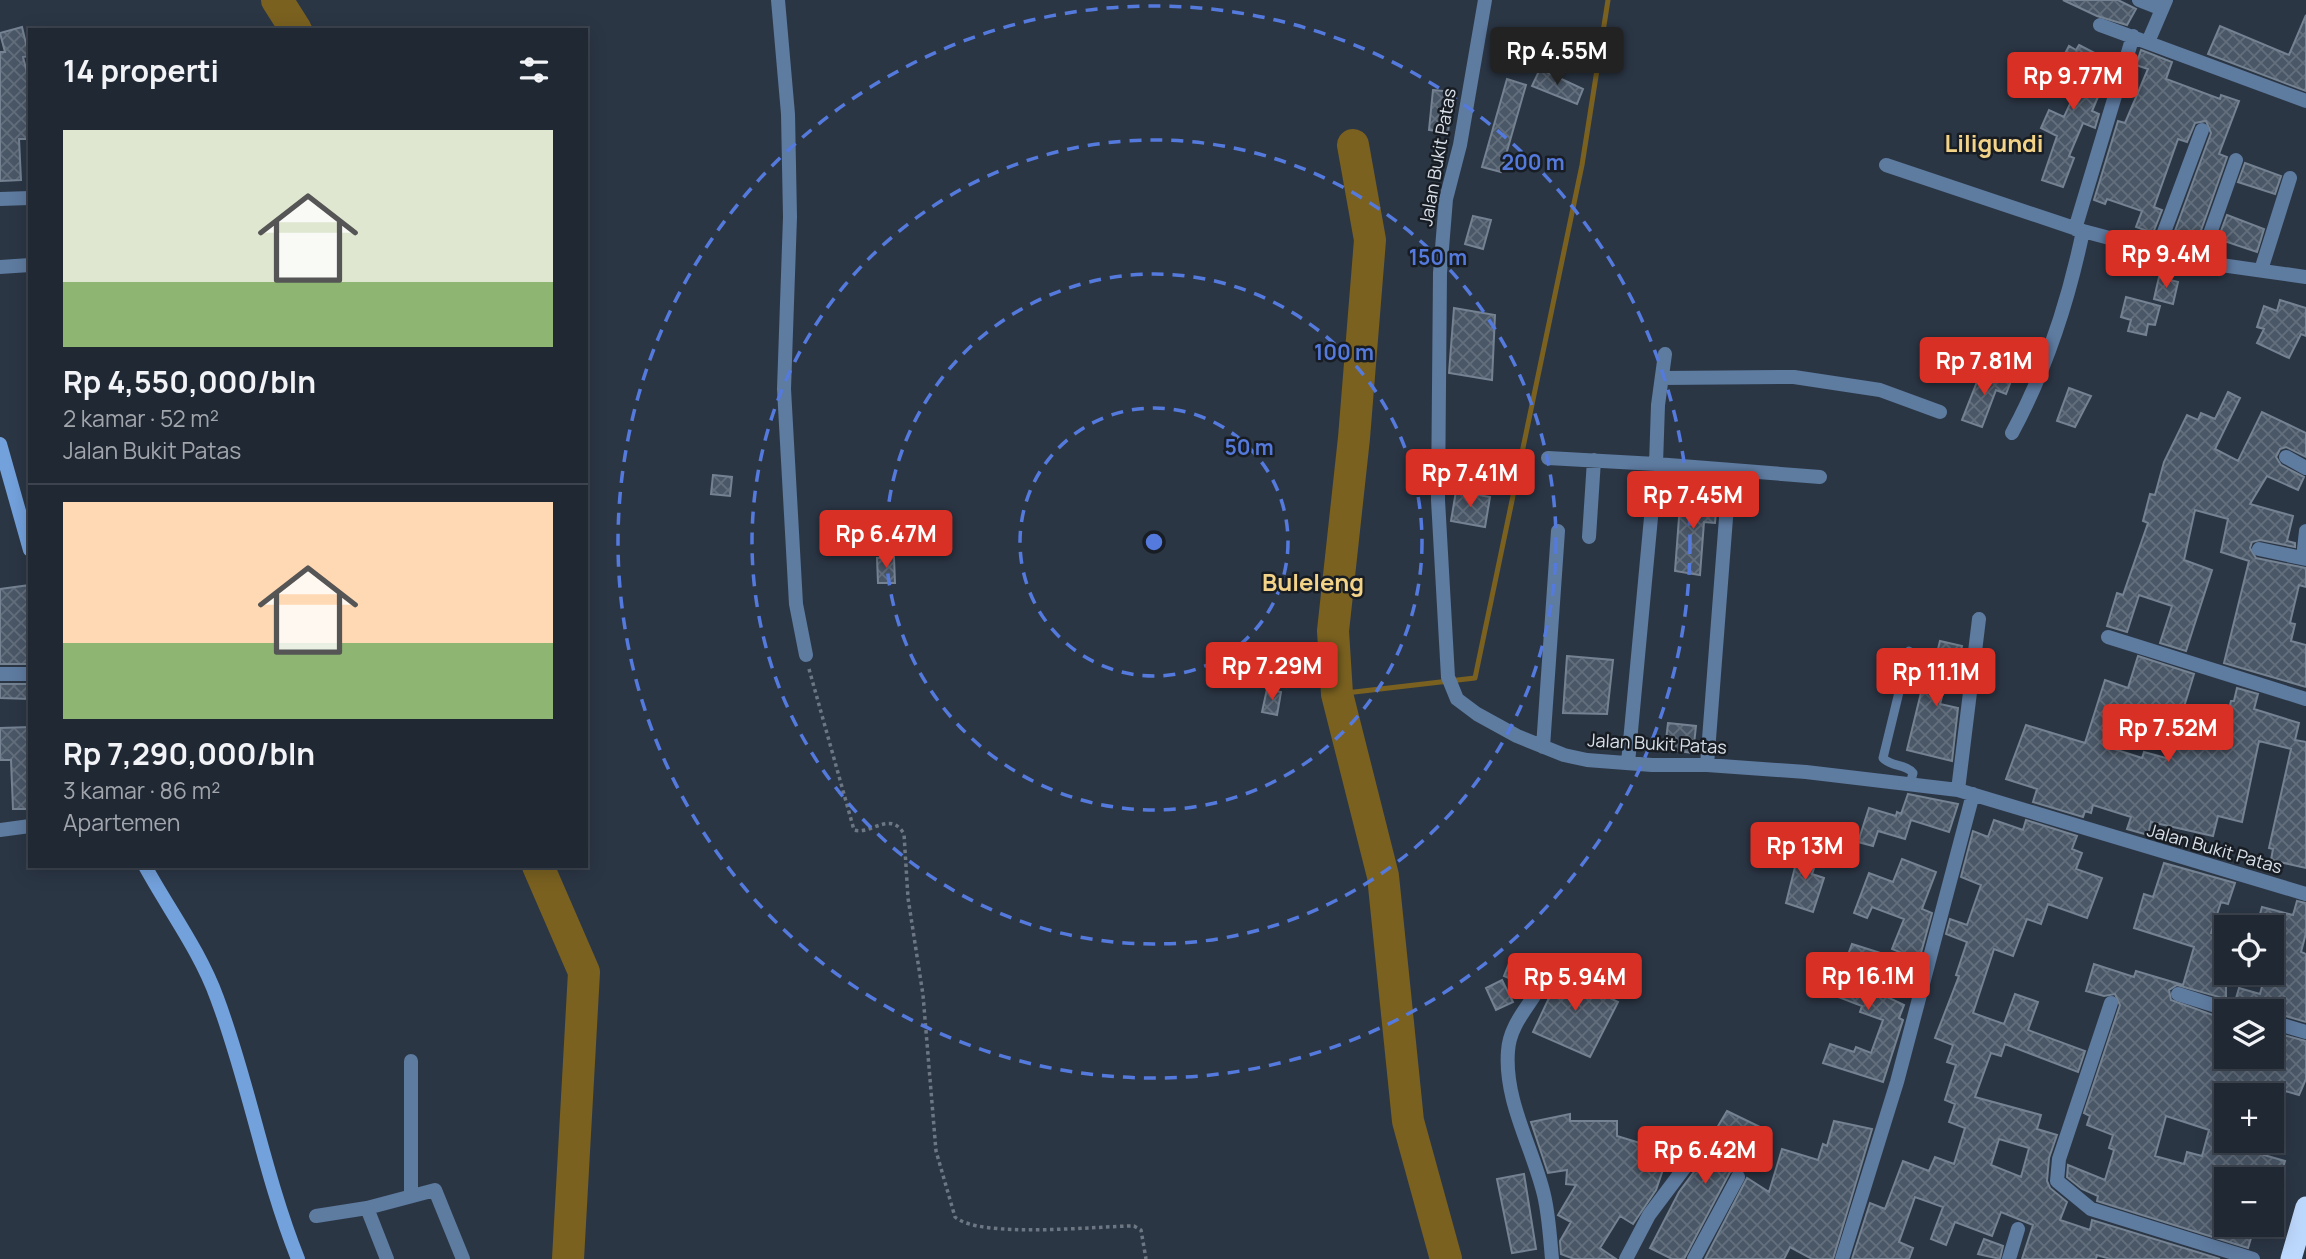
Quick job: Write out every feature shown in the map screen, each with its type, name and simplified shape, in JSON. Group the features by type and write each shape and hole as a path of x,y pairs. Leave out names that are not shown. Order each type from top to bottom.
{"highway":[{"path":"2291,1259 2306,1207"}],"street":[{"path":"778,0 788,114 790,218 784,389 797,615 806,655"},
{"name":"Jalan Bukit Patas","path":"1485,0 1460,145 1444,214 1440,273 1438,500 1450,685 1478,714 1543,747 1587,760 1707,765 1966,792 2306,894"},
{"path":"2139,0 2164,4 2148,42"},
{"path":"2100,25 2306,102"},
{"path":"2012,433 2050,355 2064,311 2079,230 2133,36"},
{"path":"2157,251 2202,130"},
{"path":"2200,262 2236,160"},
{"path":"1885,165 2079,230 2157,251 2200,262 2306,277"},
{"path":"2261,270 2290,178"},
{"path":"0,199 28,198"},
{"path":"0,267 28,265"},
{"path":"1628,763 1665,354"},
{"path":"1662,378 1794,377 1880,390 1940,412"},
{"path":"0,444 28,543"},
{"path":"2286,457 2306,468"},
{"path":"1548,458 1820,477"},
{"path":"1589,537 1594,460"},
{"path":"1707,765 1727,505"},
{"path":"1543,747 1558,531"},
{"path":"2259,549 2304,558 2306,531"},
{"path":"1843,1259 1901,1070 1966,792 1979,620"},
{"path":"2108,637 2306,699"},
{"path":"0,674 28,674"},
{"path":"0,830 28,826"},
{"path":"146,868 179,921 217,997 267,1172 298,1259"},
{"path":"1548,966 1542,987 1520,1014 1508,1050 1512,1093 1545,1197 1552,1259"},
{"path":"2178,994 2214,1005"},
{"path":"2111,1003 2059,1159 2057,1181 2091,1209 2253,1259"},
{"path":"2284,1026 2306,1032"},
{"path":"411,1061 411,1196"},
{"path":"1626,1259 1649,1215 1703,1143"},
{"path":"1695,1259 1738,1177"},
{"path":"316,1216 367,1208 435,1190 463,1259"},
{"path":"367,1208 387,1259"},
{"path":"2009,1259 2018,1229"}],"lane":[{"path":"1909,651 1883,758 1887,762 1910,769 1913,773 1910,785"}],"path":[{"path":"806,655 854,830 862,832 884,822 896,826 904,834 908,898 923,995 936,1151 955,1217 968,1224 989,1227 1133,1226 1141,1230 1146,1259"}],"building":[{"path":"2063,0 2118,0 2136,9 2127,25 2097,16"},
{"path":"2306,15 2306,91 2208,54 2220,26 2289,55"},
{"path":"22,27 28,52 28,56 23,57 28,76 28,139 19,139 21,180 0,181 0,52 5,52 0,33"},
{"path":"2079,45 2108,60 2092,89 2100,92 2092,111 2099,114 2095,128 2083,123 2069,156 2074,158 2063,187 2042,180 2057,136 2041,128 2049,110 2064,117 2081,80 2058,67 2069,46 2076,50"},
{"path":"2141,50 2172,62 2166,79 2220,99 2221,95 2239,101 2219,154 2227,157 2194,250 2177,246 2178,242 2172,239 2211,133 2206,121 2195,123 2187,142 2178,139 2154,207 2162,210 2153,233 2136,227 2142,211 2107,199 2105,204 2094,200 2118,121 2125,123 2148,69 2136,65"},
{"path":"1540,69 1583,89 1577,104 1532,86"},
{"path":"1507,79 1526,85 1501,172 1482,167"},
{"path":"1433,90 1452,92 1448,133 1429,130"},
{"path":"2245,163 2281,176 2275,194 2238,182"},
{"path":"2227,215 2264,229 2257,252 2218,239"},
{"path":"1473,216 1491,220 1483,249 1465,244"},
{"path":"2159,277 2178,282 2173,304 2154,299"},
{"path":"2126,297 2160,306 2155,325 2148,324 2146,335 2128,331 2131,320 2121,317"},
{"path":"2280,300 2306,308 2306,336 2301,334 2289,358 2257,343 2264,329 2257,327 2264,306 2277,311"},
{"path":"1454,308 1495,315 1492,380 1449,373"},
{"path":"1982,369 2011,381 2006,394 1996,390 1982,427 1962,420"},
{"path":"2069,388 2091,396 2075,427 2057,421"},
{"path":"2228,392 2240,398 2215,449 2238,461 2262,412 2306,433 2306,457 2286,447 2280,449 2276,457 2281,465 2304,477 2298,490 2267,476 2250,504 2293,516 2287,541 2295,543 2295,547 2260,540 2252,542 2250,548 2256,558 2306,568 2306,587 2299,585 2290,623 2295,624 2291,641 2306,645 2306,687 2224,663 2249,561 2221,552 2228,519 2195,510 2184,560 2212,570 2186,651 2160,643 2172,606 2139,595 2127,632 2107,626 2117,593 2123,595 2148,523 2143,521 2150,494 2155,495 2164,462 2187,415 2198,420 2201,413 2215,419"},
{"path":"713,475 732,477 730,496 711,494"},
{"path":"1456,491 1490,497 1485,527 1451,521"},
{"path":"1681,491 1700,493 1699,498 1717,501 1715,523 1704,522 1700,575 1675,571"},
{"path":"894,557 895,583 878,583 877,558"},
{"path":"28,585 28,664 0,664 0,589"},
{"path":"1940,641 1962,646 1955,673 1949,671 1940,704 1958,708 1952,761 1907,750 1930,656 1936,657"},
{"path":"1567,656 1613,660 1607,714 1563,713"},
{"path":"2138,656 2194,674 2180,720 2145,709 2140,725 2117,718 2108,747 2142,758 2144,752 2166,758 2177,726 2222,736 2237,688 2258,694 2254,709 2299,723 2295,740 2306,742 2306,868 2271,860 2273,849 2269,848 2291,749 2259,741 2242,822 2218,816 2213,836 2151,822 2148,835 2127,829 2131,817 2093,805 2091,813 2085,811 2083,817 2033,802 2037,789 2006,779 2026,725 2085,743 2105,680 2128,688"},
{"path":"0,684 28,684 28,699 0,698"},
{"path":"1267,689 1281,692 1277,715 1262,712"},
{"path":"1668,723 1696,726 1693,753 1665,749"},
{"path":"28,727 28,809 13,809 11,760 0,760 0,728"},
{"path":"1908,794 1958,804 1949,832 1911,820 1905,839 1878,831 1873,846 1858,842 1869,808 1896,816 1897,812 1901,814"},
{"path":"1994,820 2023,830 2026,820 2077,836 2072,849 2082,853 2076,869 2102,878 2087,918 2048,904 2041,924 2027,919 2013,956 1994,949 1973,1013 2004,1024 2015,994 2038,1002 2028,1030 2085,1051 2078,1072 2005,1044 2001,1056 1991,1053 1975,1097 2041,1115 2037,1129 2057,1135 2049,1158 2047,1181 2050,1188 2067,1202 2060,1220 2090,1230 2092,1220 2220,1259 2110,1259 2097,1255 2096,1259 2022,1259 2033,1225 2001,1212 1992,1236 1955,1222 1946,1245 1931,1239 1943,1207 1915,1197 1899,1242 1913,1248 1909,1259 1852,1259 1870,1203 1885,1209 1903,1161 1929,1171 1935,1157 1954,1164 1965,1128 1949,1122 1955,1104 1945,1100 1956,1065 1947,1062 1953,1045 1935,1038 1959,976 1956,975 1967,942 1946,934 1950,919 1967,925 1981,885 1961,877 1973,831 1988,837","holes":["1999,1139 2029,1148 2021,1177 1991,1165"]},
{"path":"1800,847 1819,854 1812,874 1824,878 1813,912 1786,903"},
{"path":"1902,859 1936,872 1922,909 1932,913 1919,960 1892,949 1904,919 1872,907 1867,918 1854,913 1869,873 1893,882"},
{"path":"2164,863 2235,883 2228,904 2221,902 2217,915 2214,915 2211,933 2214,934 2214,985 2226,985 2226,999 2177,985 2169,990 2171,1000 2214,1015 2214,1069 2284,1069 2284,1035 2306,1041 2306,1079 2299,1095 2284,1091 2284,1083 2214,1083 2214,1153 2265,1153 2285,1161 2283,1167 2214,1167 2214,1237 2251,1237 2248,1248 2097,1201 2098,1196 2082,1189 2067,1177 2068,1165 2105,1180 2114,1150 2109,1148 2113,1135 2087,1125 2090,1116 2084,1113 2120,1005 2115,994 2104,996 2086,991 2094,964 2134,977 2136,971 2183,985 2194,947 2134,928 2144,894 2153,897","holes":["2166,1116 2209,1130 2202,1156 2187,1152 2184,1164 2155,1156"]},
{"path":"2297,901 2306,903 2306,933 2301,952 2306,954 2306,1022 2284,1016 2284,999 2236,999 2239,988 2260,994 2262,985 2284,985 2284,915 2260,915 2262,907 2293,915"},
{"path":"1852,944 1896,958 1883,995 1904,1005 1899,1018 1903,1020 1883,1082 1823,1063 1830,1044 1854,1052 1856,1047 1871,1053 1883,1020 1860,1012 1862,1006 1833,995"},
{"path":"1510,961 1531,970 1524,985 1504,976"},
{"path":"1558,961 1584,974 1580,983 1618,1002 1590,1057 1533,1032 1557,981 1552,984"},
{"path":"1502,980 1513,1002 1496,1010 1486,988"},
{"path":"1727,1111 1760,1127 1741,1168 1730,1172 1684,1259 1672,1259 1650,1248 1679,1192 1711,1149 1711,1138"},
{"path":"1570,1114 1570,1121 1617,1121 1617,1136 1669,1152 1656,1190 1633,1224 1620,1216 1600,1248 1616,1259 1574,1259 1561,1254 1560,1241 1571,1222 1558,1215 1576,1185 1566,1184 1567,1170 1548,1173 1531,1122"},
{"path":"1834,1121 1872,1129 1833,1259 1812,1259 1790,1247 1784,1259 1705,1259 1747,1178 1769,1192 1782,1149 1818,1160 1823,1144 1827,1146"},
{"path":"1524,1174 1536,1249 1512,1253 1497,1179"},
{"path":"1984,1239 2003,1246 2000,1259 1978,1254"}],"waterway":[{"path":"277,0 295,28"},
{"path":"1337,694 1475,678 1582,165 1608,0"},
{"path":"1353,145 1370,240 1354,438 1333,631 1337,694 1383,876 1408,1121 1446,1259"},
{"path":"539,868 584,972 568,1259"}],"district":[{"name":"Liligundi","path":"1994,142"},
{"name":"Buleleng","path":"1313,581"}]}
